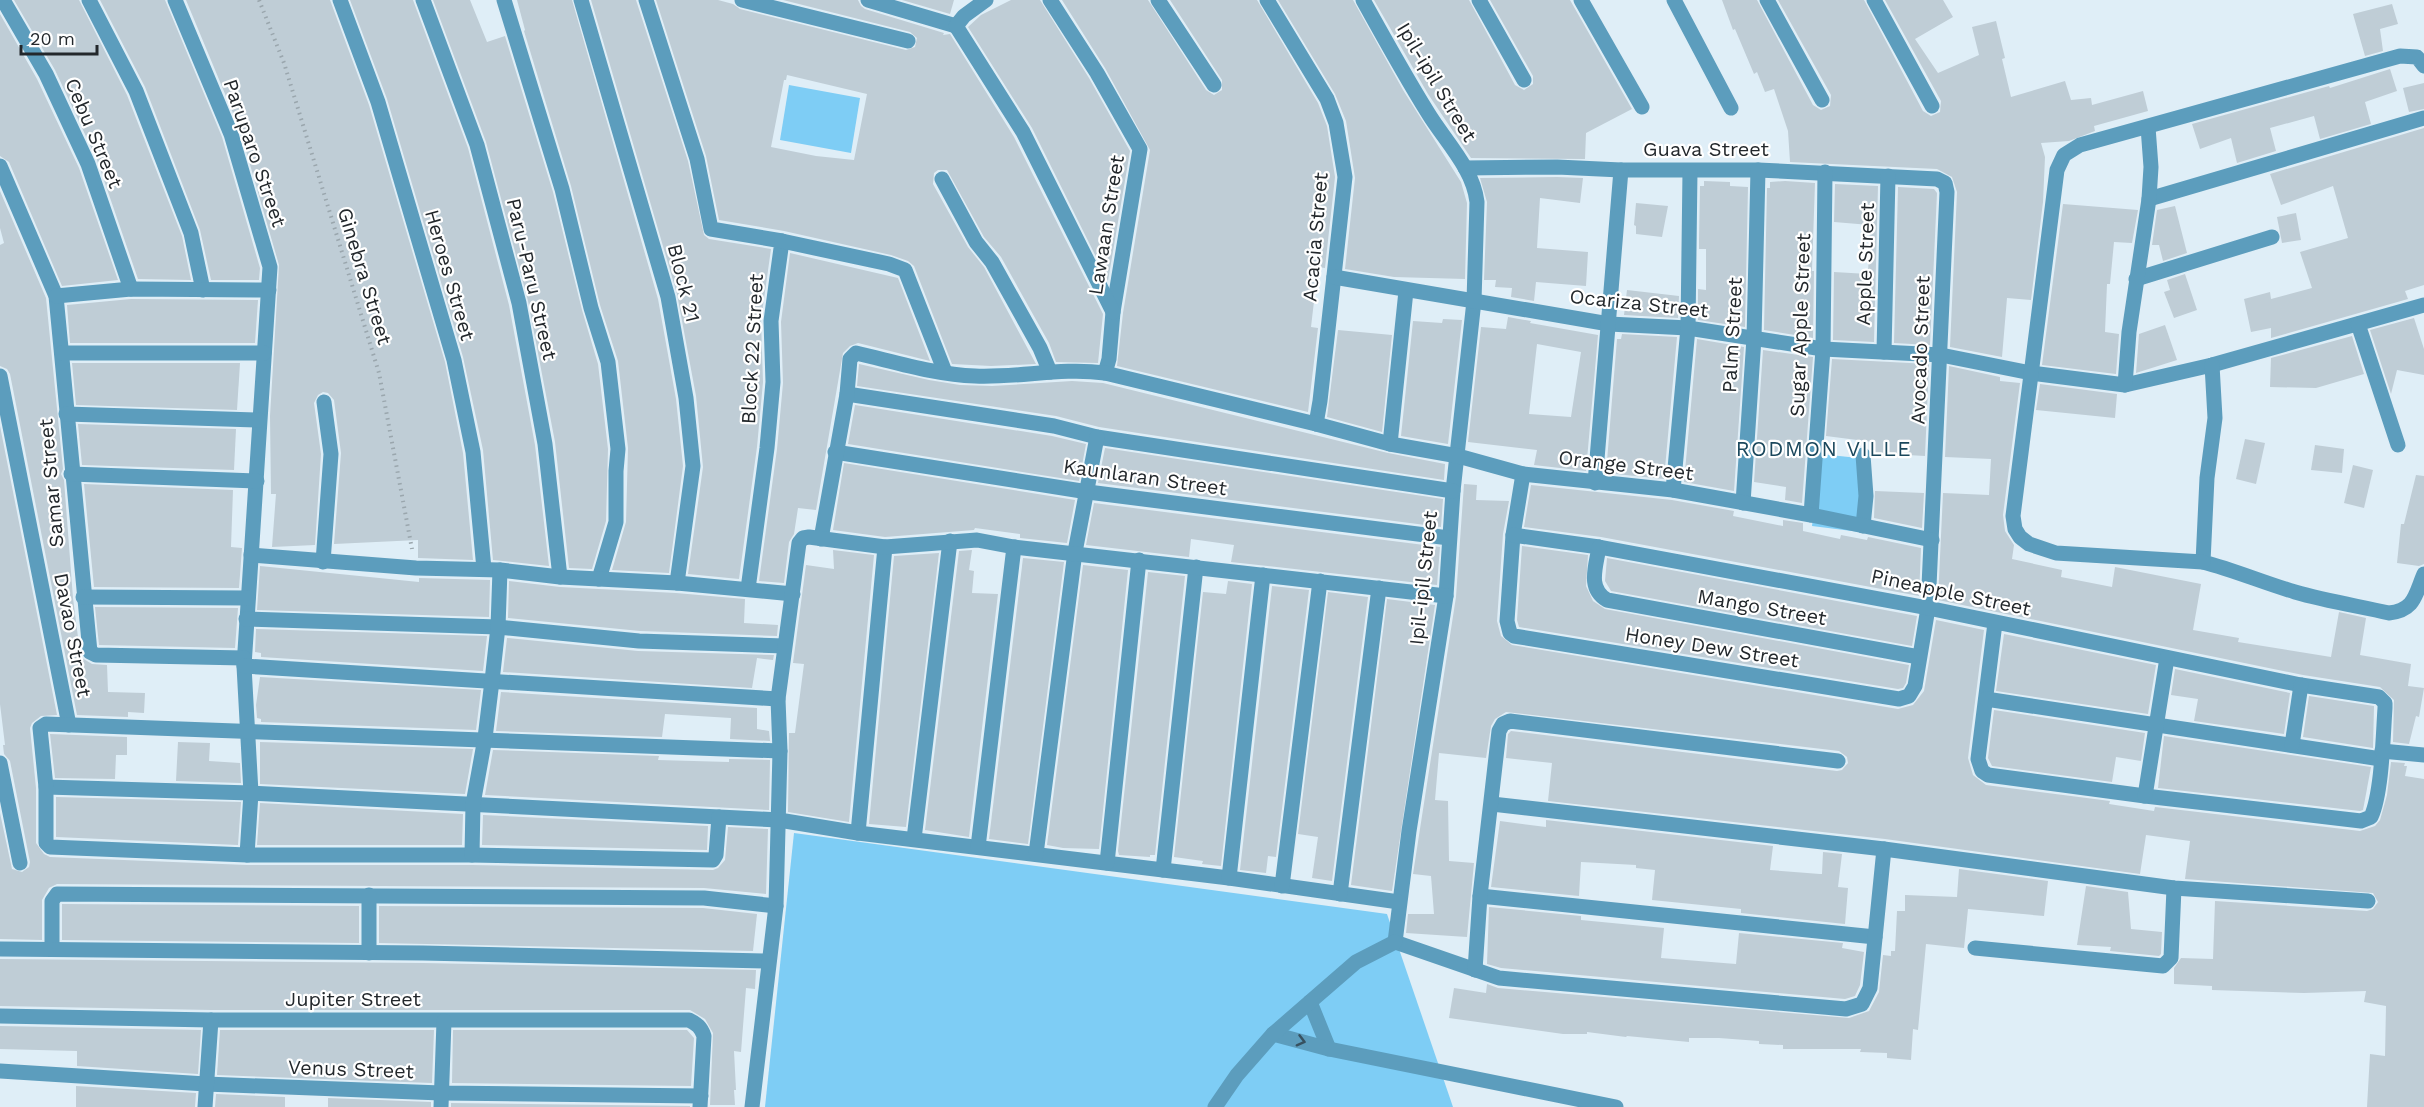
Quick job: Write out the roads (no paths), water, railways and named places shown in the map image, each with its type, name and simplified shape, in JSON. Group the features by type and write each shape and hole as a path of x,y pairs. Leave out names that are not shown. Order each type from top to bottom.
{"street":[{"name":"Cebu Street","path":"3,0 46,74 88,164 132,289"},
{"path":"89,0 136,91 191,233 203,290"},
{"name":"Paruparo Street","path":"175,0 231,134 270,267 244,662 251,793 247,855"},
{"name":"Heroes Street","path":"340,0 378,102 454,360 473,452 492,570 498,627 485,738 473,804 472,855"},
{"name":"Paru-Paru Street","path":"423,0 477,145 519,303 545,444 560,577"},
{"path":"504,0 562,189 591,308 608,362 618,448 616,522 599,579"},
{"name":"Block 21","path":"581,0 668,297 686,398 693,466 677,584"},
{"path":"646,0 698,159 711,229 782,241 889,264 905,270 945,372"},
{"path":"742,0 908,41"},
{"path":"868,0 956,26 1023,132 1113,312"},
{"path":"956,26 964,16 986,0"},
{"name":"Lawaan Street","path":"1050,0 1097,73 1140,149 1105,373"},
{"path":"1158,0 1214,85"},
{"name":"Acacia Street","path":"1267,0 1327,99 1336,123 1345,177 1316,424"},
{"name":"Ipil-ipil Street","path":"1363,0 1428,114 1465,168 1475,188 1477,202 1474,301 1453,491 1446,596 1399,902 1395,942"},
{"path":"1479,0 1524,80"},
{"path":"1581,0 1642,107"},
{"path":"1674,0 1731,108"},
{"path":"1767,0 1822,100"},
{"path":"1874,0 1932,106"},
{"path":"2424,66 2417,57 2400,56 2079,146 2064,155 2057,170 2013,516 2015,529 2020,537 2029,544 2056,553 2203,562 2297,593 2390,613 2410,607 2424,574"},
{"path":"2149,199 2424,118"},
{"path":"2148,127 2151,167 2149,199 2136,279 2125,385 2212,365 2424,305"},
{"name":"Samar Street","path":"0,166 56,296 71,474 90,652 92,654 244,662"},
{"name":"Guava Street","path":"1465,168 1557,167 1825,172 1937,179 1945,183"},
{"path":"1595,483 1622,170"},
{"name":"Palm Street","path":"1743,503 1754,338 1758,170"},
{"path":"1672,490 1688,328 1690,171"},
{"name":"Sugar Apple Street","path":"1811,515 1823,349 1825,172"},
{"name":"Apple Street","path":"1884,352 1888,176"},
{"path":"942,179 976,242 992,262 1040,348 1050,372"},
{"name":"Avocado Street","path":"1909,696 1915,686 1928,608 1941,355 1947,192 1945,183"},
{"path":"2136,279 2272,237"},
{"name":"Block 22 Street","path":"748,589 767,448 773,382 771,321 782,241"},
{"name":"Ocariza Street","path":"1334,277 1609,324 1688,328 1823,349 1941,355 2031,373 2125,385"},
{"path":"56,296 132,289 269,290"},
{"path":"1390,444 1406,291"},
{"path":"2358,324 2398,445"},
{"path":"62,353 264,353"},
{"name":"Orange Street","path":"847,394 850,359 856,353 945,372 982,376 1012,376 1078,370 1105,373 1390,444 1458,456 1522,474 1672,490 1932,540"},
{"path":"2203,562 2207,478 2215,418 2212,365"},
{"name":"Davao Street","path":"0,376 69,725"},
{"path":"821,539 847,394 1042,424 1098,436 1453,491"},
{"path":"323,562 331,454 324,402"},
{"path":"66,414 259,420"},
{"path":"1036,854 1075,552 1098,436"},
{"name":"Kaunlaran Street","path":"835,452 1088,492 1449,538"},
{"path":"1863,456 1866,496 1863,526"},
{"path":"71,474 257,481"},
{"path":"1514,535 1522,474"},
{"name":"Pineapple Street","path":"1514,535 1599,547 1928,608 2301,685 2379,697 2385,703 2382,755"},
{"name":"Honey Dew Street","path":"1514,535 1507,621 1510,633 1521,638 1899,699 1909,696"},
{"path":"753,1107 776,906 780,751 778,699 799,543 803,538 885,548 976,540 1014,547 1075,552 1446,596"},
{"path":"914,839 950,541"},
{"path":"978,847 1014,547"},
{"name":"Mango Street","path":"1599,547 1594,586 1598,594 1607,600 1919,657"},
{"path":"858,832 885,548"},
{"path":"251,555 416,568 492,570 793,594"},
{"path":"1107,863 1138,560"},
{"path":"1163,870 1196,567"},
{"path":"1229,878 1263,575"},
{"path":"1282,886 1320,581"},
{"path":"1340,894 1379,588"},
{"path":"83,597 248,598"},
{"path":"246,619 498,627 639,641 784,646"},
{"path":"1995,623 1978,759 1982,771 1996,777 2366,820 2371,817 2374,809 2382,755"},
{"path":"2145,796 2167,658"},
{"path":"244,662 492,681 778,699"},
{"path":"2292,746 2301,685"},
{"path":"1986,699 2292,746 2382,755 2424,755"},
{"path":"1475,970 1480,896 1499,731 1503,724 1510,722 1838,761"},
{"path":"719,817 716,855 713,860 472,855 247,855 50,847 46,843 46,787 40,728 46,724 247,733 485,738 780,751"},
{"path":"0,764 20,863"},
{"path":"46,787 251,793 779,820 1399,902"},
{"path":"1492,804 1884,849 2174,888 2368,901"},
{"path":"1215,1107 1238,1075 1273,1034 1356,962 1395,942 1499,978 1846,1009 1862,1004 1870,988 1884,849"},
{"path":"1975,948 2163,966 2171,958 2174,888"},
{"path":"52,948 52,901 57,894 704,898 776,906"},
{"path":"369,896 369,953"},
{"path":"1480,896 1875,937"},
{"path":"0,949 52,948 768,961"},
{"path":"1310,1002 1329,1049"},
{"name":"Jupiter Street","path":"0,1016 211,1020 689,1020 697,1024 704,1036 700,1102"},
{"path":"205,1107 211,1020"},
{"path":"441,1100 444,1021"},
{"path":"1273,1034 1329,1049 1473,1076 1549,1095 1616,1107"},
{"name":"Venus Street","path":"0,1071 441,1100 700,1102"}],"district":[{"name":"RODMON VILLE","path":"1824,448"}]}
